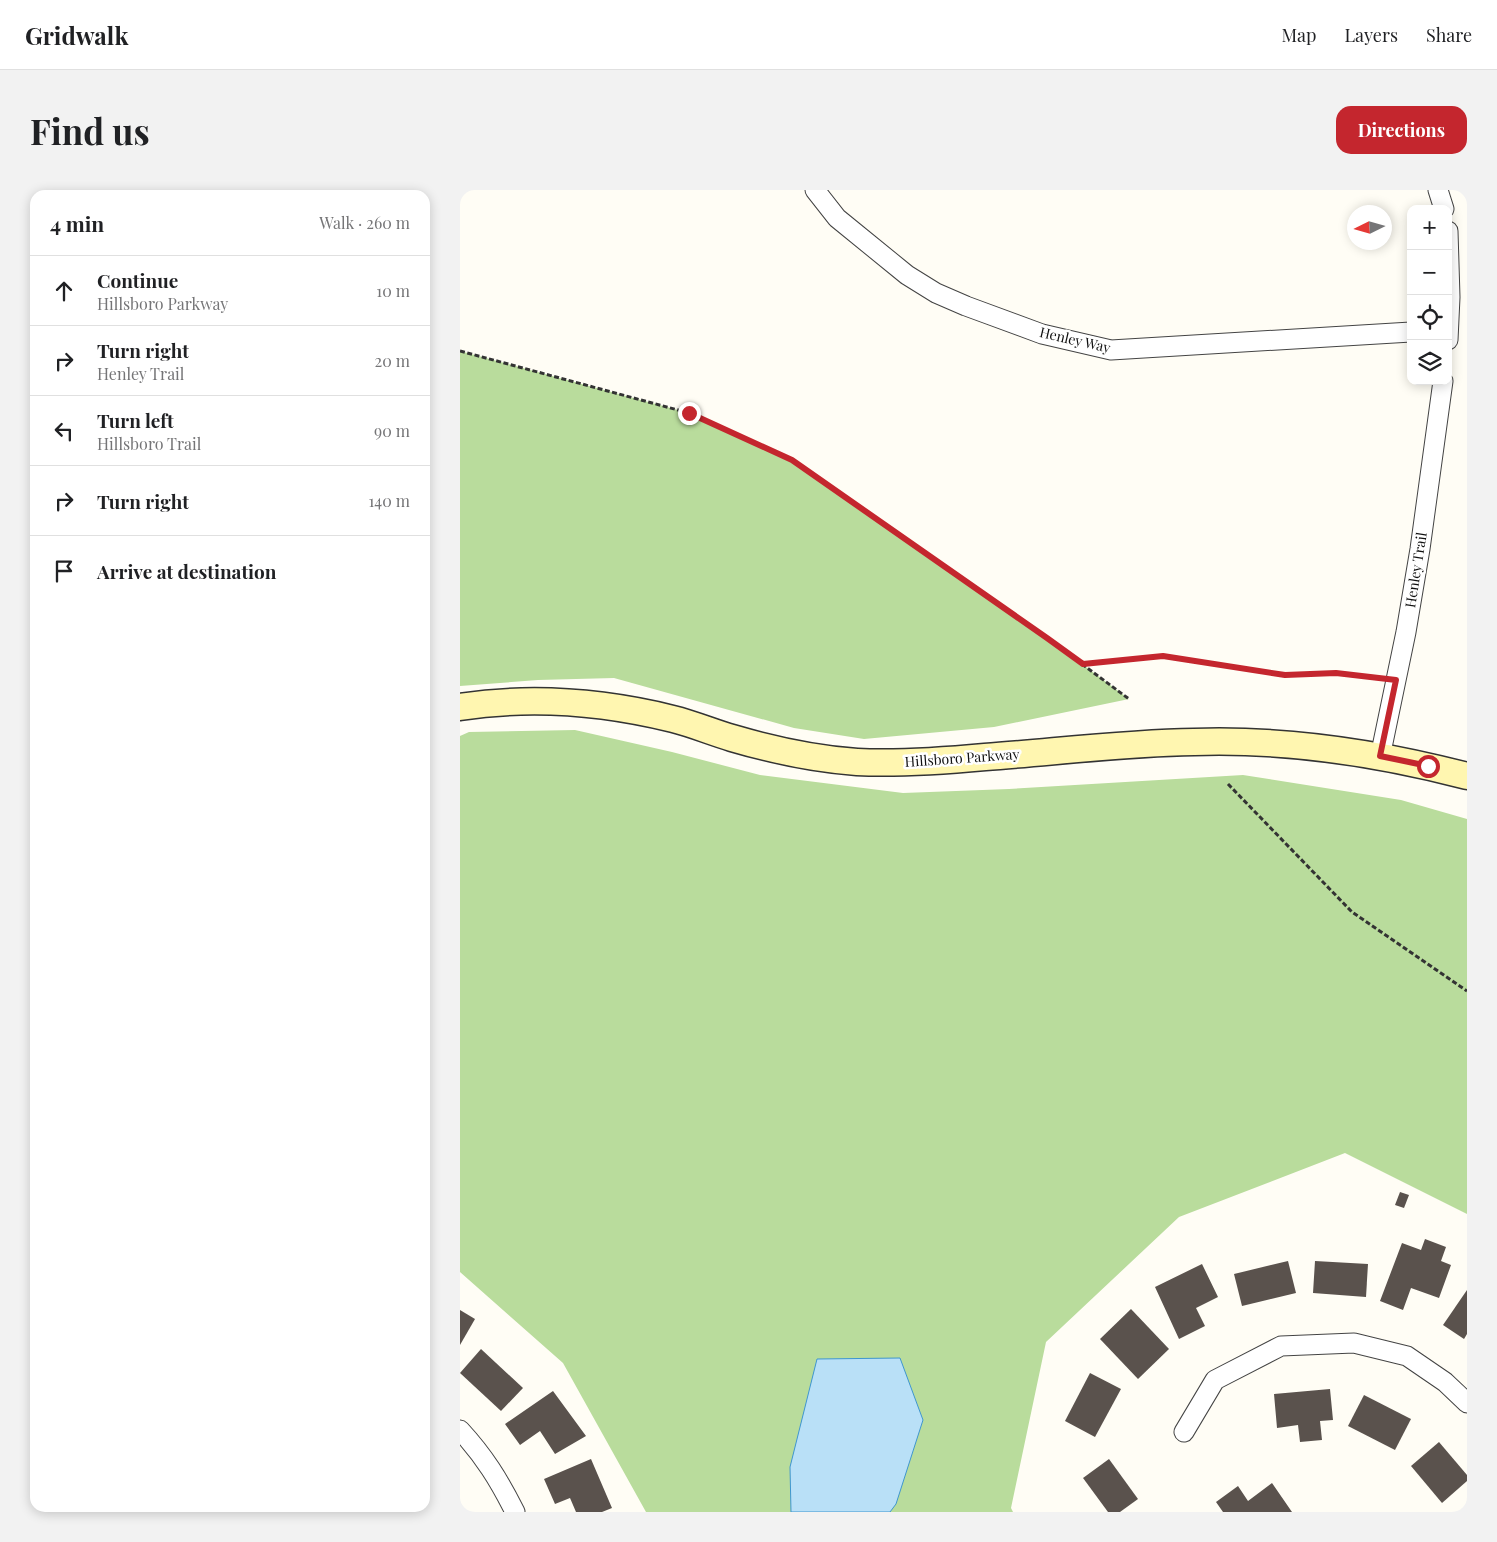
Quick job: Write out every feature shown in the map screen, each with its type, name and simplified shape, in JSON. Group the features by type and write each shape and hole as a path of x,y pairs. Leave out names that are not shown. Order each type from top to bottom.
{"street":[{"name":"Henley Way","path":"815,190 837,218 907,275 936,293 1042,334 1111,350 1407,332"},
{"path":"1438,190 1443,205"},
{"path":"1448,250 1449,295"},
{"name":"Henley Trail","path":"1380,756 1420,549 1442,385"},
{"name":"Hillsboro Parkway","path":"460,708 497,703 544,702 620,708 677,720 729,737 794,754 859,762 959,759 1194,742 1254,743 1380,756 1467,776"},
{"path":"1184,1432 1216,1380 1281,1346 1354,1344 1407,1356 1445,1382 1467,1403"},
{"path":"460,1430 476,1447 500,1481 515,1512"}],"path":[{"path":"460,351 689,413 792,460 1047,638 1129,699"},
{"path":"1083,664 1163,656 1285,675 1336,673 1396,680"},
{"path":"1228,784 1352,912 1467,991"}],"green space":[{"path":"460,351 689,413 792,460 1047,638 1129,699 994,727 864,739 794,728 614,678 538,680 460,686"},
{"path":"575,730 672,752 760,775 903,793 1009,789 1243,775 1401,800 1467,819 1467,1214 1345,1153 1179,1217 1046,1342 1011,1508 1013,1512 646,1512 563,1363 460,1272 460,736 469,732"}],"water":[{"path":"900,1358 923,1420 896,1504 890,1512 791,1512 790,1467 817,1359"}],"building":[{"path":"1400,1192 1409,1195 1404,1208 1395,1205"},
{"path":"1425,1239 1446,1247 1441,1261 1451,1265 1439,1298 1411,1288 1403,1310 1380,1301 1402,1243 1421,1250"},
{"path":"1288,1261 1296,1293 1242,1306 1234,1274"},
{"path":"1315,1261 1368,1264 1366,1297 1313,1293"},
{"path":"1202,1264 1218,1297 1196,1308 1205,1326 1179,1339 1155,1287"},
{"path":"1467,1290 1467,1334 1464,1339 1443,1325"},
{"path":"1131,1309 1169,1349 1138,1379 1100,1339"},
{"path":"460,1310 475,1319 460,1345"},
{"path":"481,1349 523,1388 501,1411 460,1373"},
{"path":"1090,1373 1121,1389 1095,1437 1065,1421"},
{"path":"1330,1389 1333,1420 1320,1421 1322,1440 1300,1442 1298,1425 1277,1428 1274,1394"},
{"path":"553,1391 586,1436 555,1454 540,1431 520,1445 505,1424"},
{"path":"1364,1395 1411,1419 1395,1450 1348,1426"},
{"path":"1439,1442 1467,1475 1467,1481 1442,1503 1411,1466"},
{"path":"591,1459 612,1508 602,1512 576,1512 570,1498 555,1504 544,1479"},
{"path":"1109,1459 1138,1499 1120,1512 1108,1512 1083,1478"},
{"path":"1272,1483 1292,1512 1223,1512 1216,1502 1238,1486 1248,1501"}],"route":[{"path":"689,413 792,460 1083,664 1163,656 1193,659 1285,675 1336,673 1396,680 1380,756 1428,766"}]}
